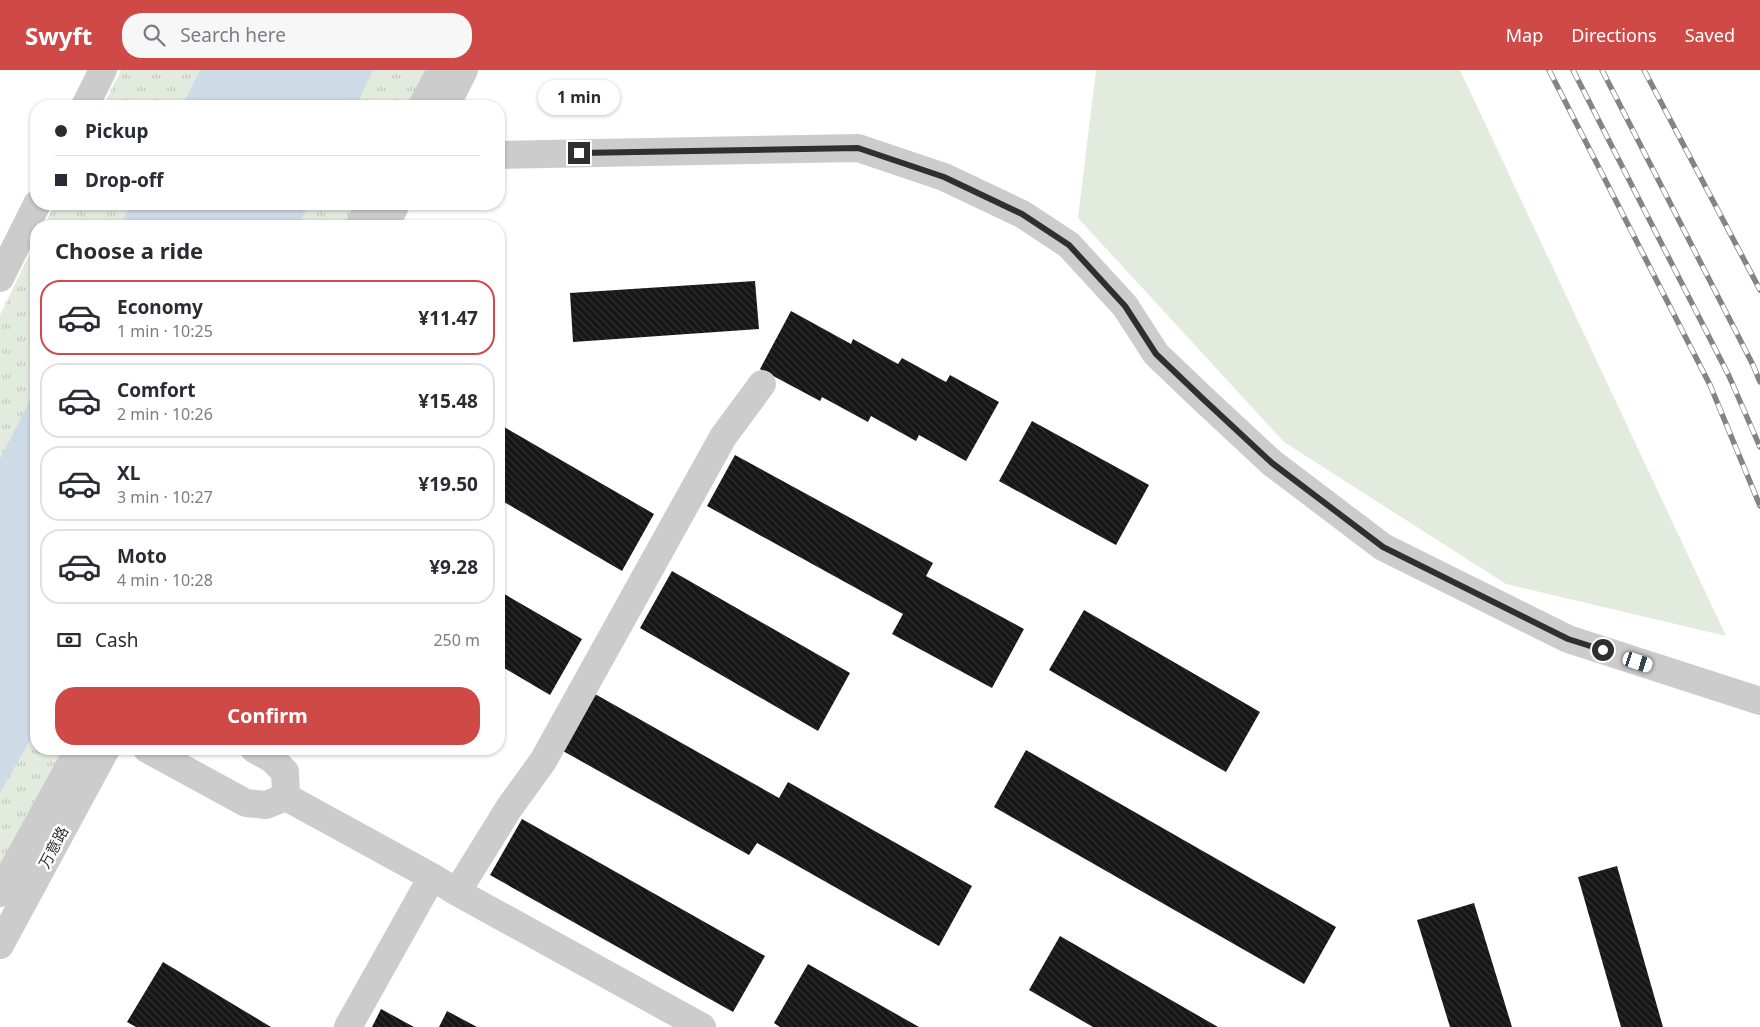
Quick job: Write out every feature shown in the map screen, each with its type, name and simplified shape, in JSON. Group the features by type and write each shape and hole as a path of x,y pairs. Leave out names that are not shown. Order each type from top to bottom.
{"street":[{"path":"88,100 103,70"},
{"path":"425,100 441,70"},
{"path":"449,100 464,70"},
{"path":"505,155 858,148 944,177 1022,214 1069,245 1125,306 1156,354 1272,463 1383,547 1568,639 1760,701"},
{"path":"0,278 34,210"},
{"path":"457,892 509,808 542,761 723,437 762,384"},
{"name":"万意路","path":"0,893 76,755"},
{"name":"万意路","path":"0,945 103,755"},
{"path":"158,755 246,803 266,805 286,797"},
{"path":"265,755 272,759 285,772 286,797"},
{"path":"286,797 702,1027"},
{"path":"348,1027 432,877"}],"green space":[{"path":"121,70 426,70 411,100 106,100"},
{"path":"1096,70 1460,70 1726,636 1506,584 1284,442 1078,218"},
{"path":"52,210 356,210 351,220 47,220"},
{"path":"30,253 30,755 64,755 0,868 0,315"}],"shaded area":[{"path":"200,70 373,70 359,100 185,100"},
{"path":"128,210 306,210 301,220 123,220"},
{"path":"30,400 30,740 0,793 0,459"}],"building":[{"path":"755,281 759,329 573,342 570,293"},
{"path":"791,311 851,344 853,339 898,364 902,358 946,382 950,375 999,402 966,461 919,435 916,441 871,416 868,422 822,397 820,401 760,369"},
{"path":"1032,421 1149,485 1116,545 999,481"},
{"path":"505,427 654,514 622,571 505,503"},
{"path":"735,455 933,563 926,576 1024,629 992,688 892,634 903,614 707,506"},
{"path":"672,571 850,673 818,731 640,628"},
{"path":"505,594 582,639 550,695 505,669"},
{"path":"1084,610 1260,712 1226,772 1049,670"},
{"path":"595,694 779,798 788,782 972,886 939,946 757,843 749,855 563,751"},
{"path":"1026,750 1336,927 1304,984 994,807"},
{"path":"522,819 765,956 733,1012 490,875"},
{"path":"1617,866 1663,1027 1621,1027 1578,877"},
{"path":"1474,903 1512,1027 1450,1027 1417,920"},
{"path":"1060,936 1218,1027 1093,1027 1029,990"},
{"path":"163,962 271,1027 136,1027 127,1022"},
{"path":"808,964 919,1027 780,1027 774,1023"},
{"path":"381,1009 414,1027 372,1027"},
{"path":"447,1011 477,1027 439,1027"}],"railway":[{"path":"1549,70 1710,385 1760,506"},
{"path":"1573,70 1729,376 1760,447"},
{"path":"1602,70 1760,382"},
{"path":"1644,70 1760,290"}],"route":[{"path":"579,153 858,148 944,177 1022,214 1069,245 1125,306 1156,354 1272,463 1383,547 1568,639 1603,650"}]}
